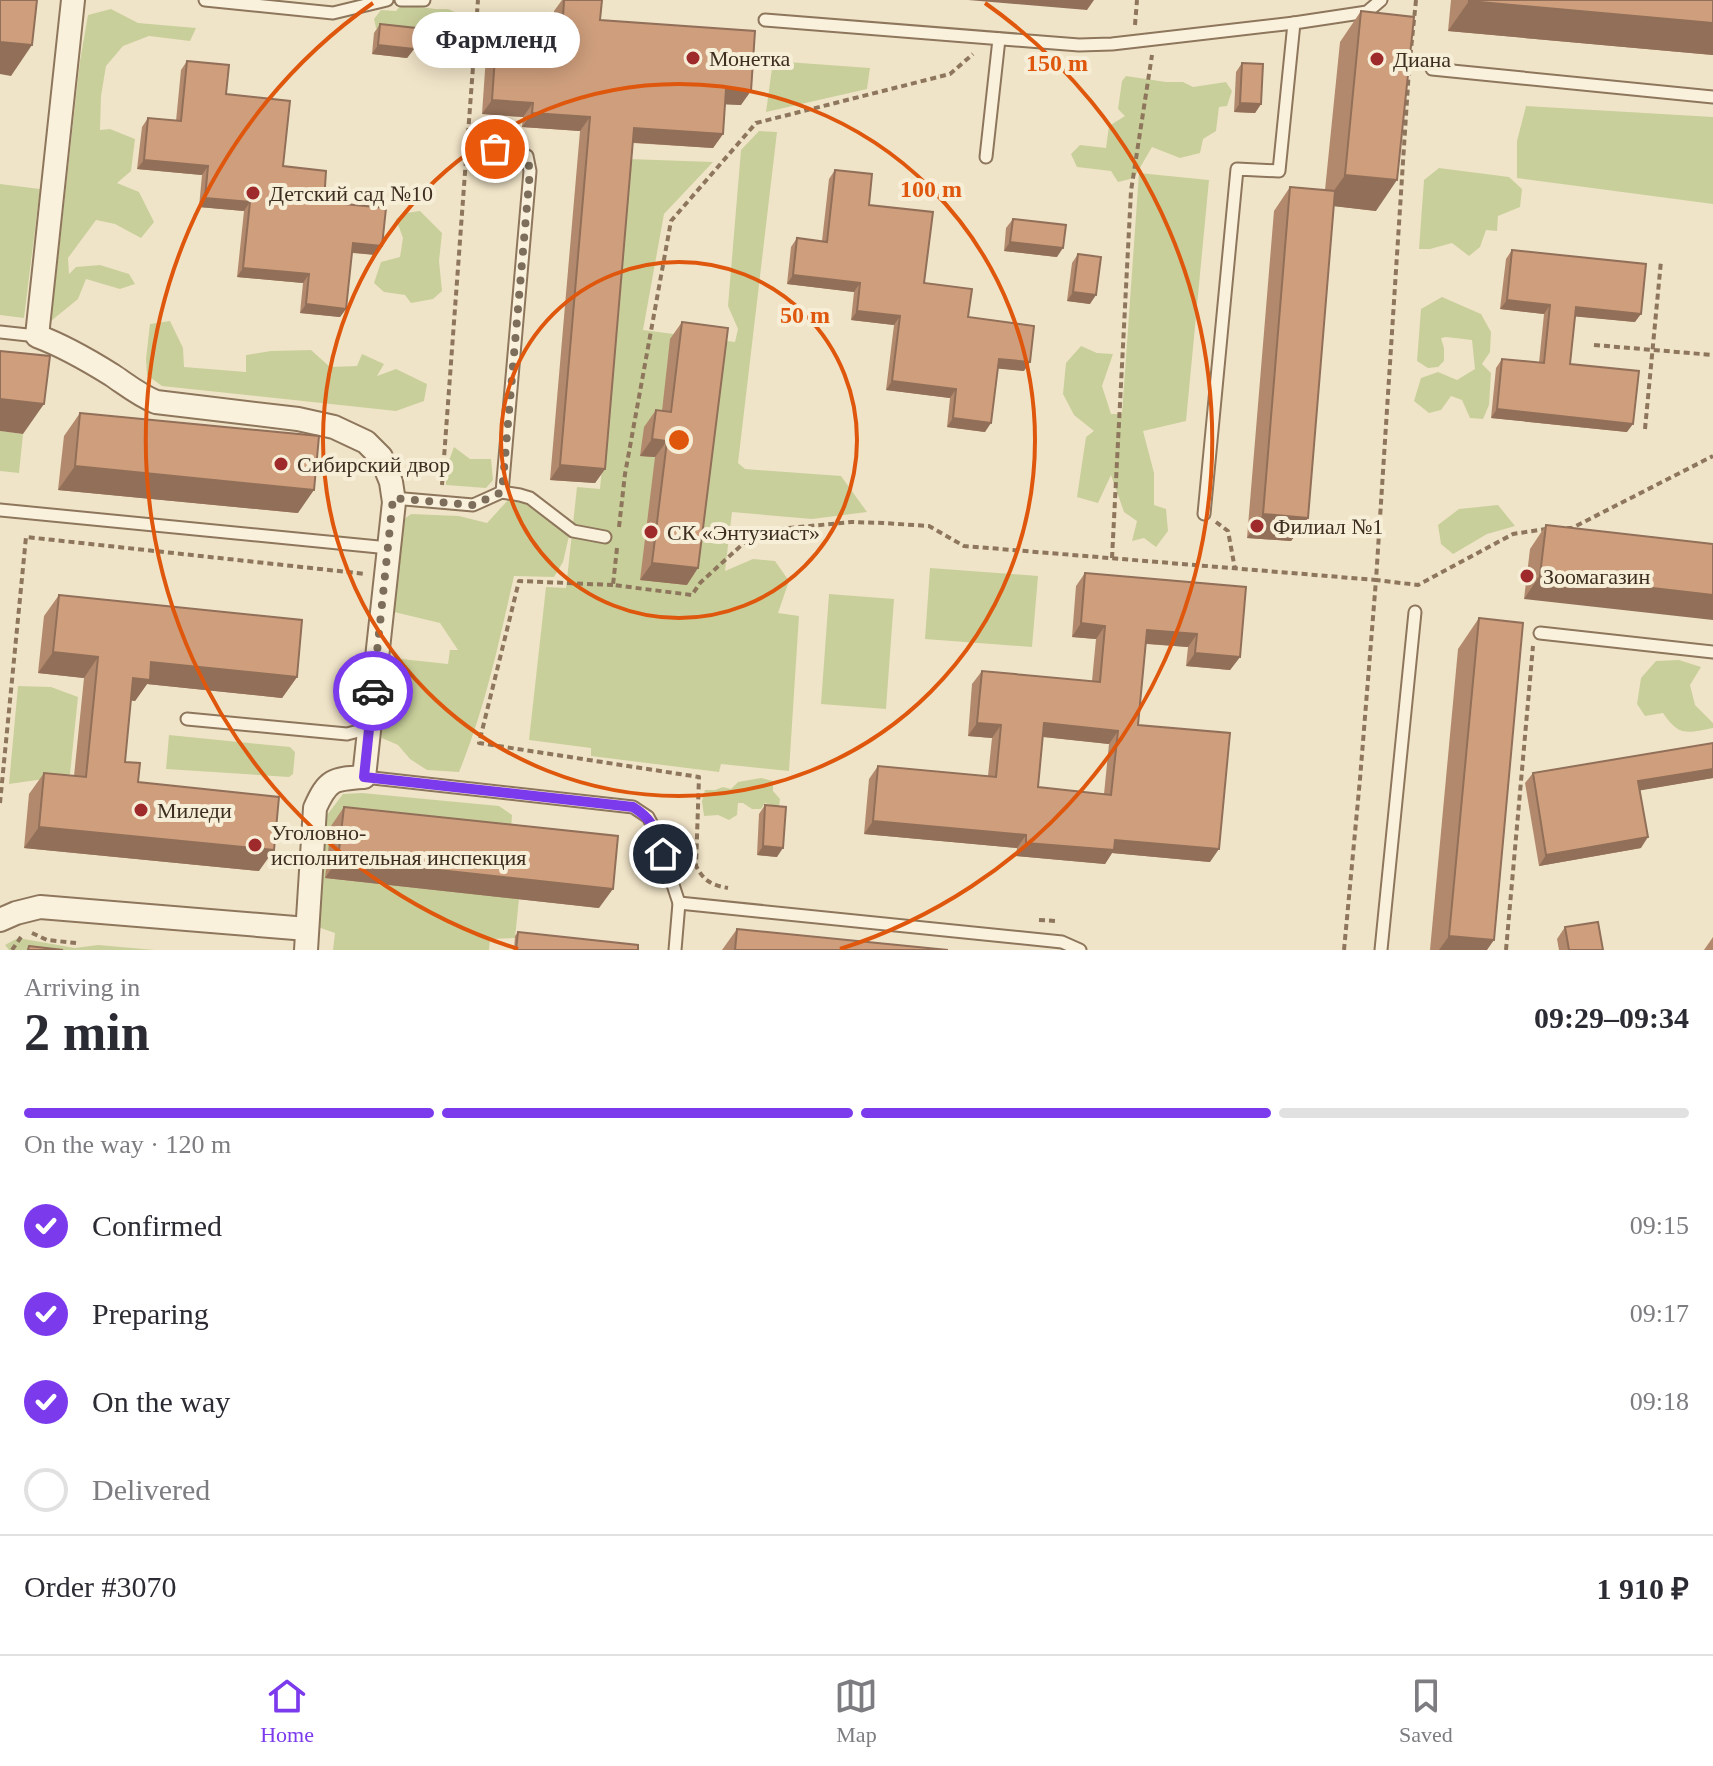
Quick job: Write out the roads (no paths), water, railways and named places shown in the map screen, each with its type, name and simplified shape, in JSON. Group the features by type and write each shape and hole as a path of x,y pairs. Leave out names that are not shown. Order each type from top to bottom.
{"street":[{"path":"0,920 40,907 306,940 315,808 323,789 339,778 364,777 393,498 391,482 381,457 366,442 334,427 298,419 156,402 139,395 61,345 37,336 73,0"}],"lane":[{"path":"205,0 333,13 387,0"},
{"path":"401,0 424,0"},
{"path":"765,20 1079,45 1133,42 1294,23 1367,12 1381,0"},
{"path":"1204,514 1237,169 1279,171 1294,23"},
{"path":"986,157 995,38"},
{"path":"1432,69 1713,97"},
{"path":"476,148 515,151 527,156 530,171 502,492"},
{"path":"0,332 37,336"},
{"path":"393,498 473,505 502,492 530,498 573,531 605,537"},
{"path":"0,510 389,548"},
{"path":"1381,950 1415,612"},
{"path":"1540,633 1713,652"},
{"path":"187,719 347,734 370,728"},
{"path":"364,777 633,807 648,817 655,830 679,903 675,950"},
{"path":"679,903 1062,942 1080,950"}],"place":[{"name":"Монетка","path":"693,58"},
{"name":"Диана","path":"1377,59"},
{"name":"Фармленд","path":"495,149"},
{"name":"Детский сад №10","path":"253,193"},
{"name":"Сибирский двор","path":"281,464"},
{"name":"Филиал №1","path":"1257,526"},
{"name":"СК «Энтузиаст»","path":"651,532"},
{"name":"Зоомагазин","path":"1527,576"},
{"name":"Миледи","path":"141,810"},
{"name":"Уголовно- исполнительная инспекция","path":"255,845"}]}
